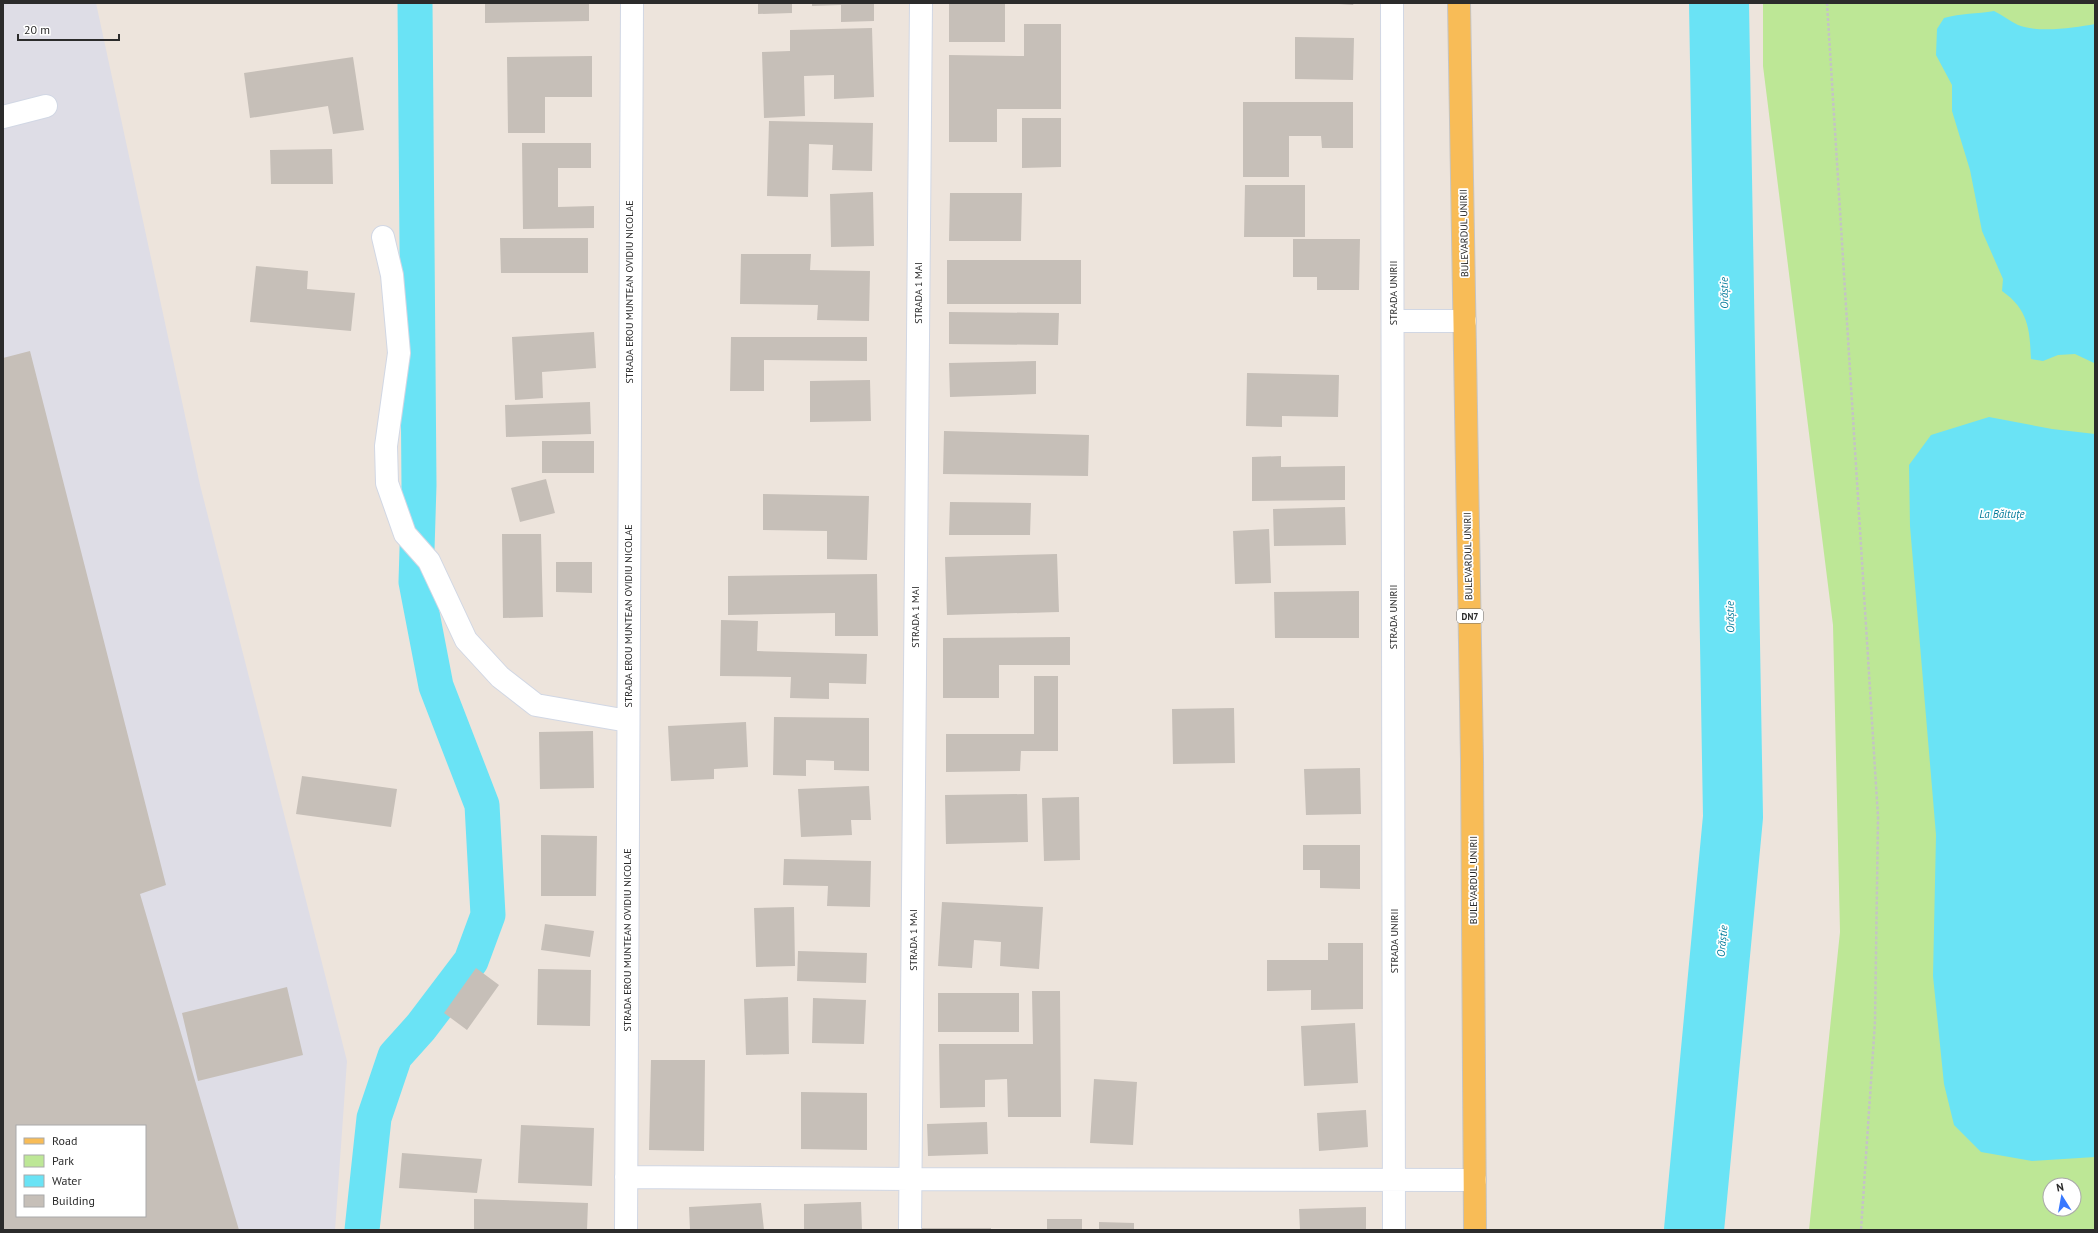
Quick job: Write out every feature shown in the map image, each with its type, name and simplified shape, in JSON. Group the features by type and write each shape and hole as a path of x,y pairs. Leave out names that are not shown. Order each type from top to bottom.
{"main road":[{"name":"BULEVARDUL UNIRII","path":"1460,3 1472,767 1475,1230"}],"street":[{"name":"STRADA EROU MUNTEAN OVIDIU NICOLAE","path":"626,1230 632,3"},
{"name":"STRADA 1 MAI","path":"910,1230 921,3"},
{"name":"STRADA UNIRII","path":"1392,3 1394,1230"},
{"path":"3,117 46,106"},
{"path":"383,237 392,275 399,353 386,446 387,483 405,534 429,561 466,640 500,677 536,705 628,721"},
{"path":"1393,321 1465,321"},
{"path":"626,1177 1475,1180"}],"path":[{"path":"1827,3 1878,817 1875,1022 1861,1230"}],"shaded area":[{"path":"3,3 96,3 200,485 347,1061 335,1230 3,1230"}],"green space":[{"path":"1763,3 2095,3 2095,1230 1809,1230 1840,932 1833,625 1763,66"}],"water":[{"path":"1994,11 2018,25 2036,29 2067,28 2095,24 2094,363 2075,354 2058,355 2043,361 2031,359 2030,338 2026,320 2017,305 2002,291 2003,279 1982,231 1970,170 1952,111 1952,85 1936,55 1937,29 1944,18"},
{"name":"La Băltuțe","path":"1989,417 2052,429 2095,434 2095,1157 2032,1161 1981,1152 1954,1125 1944,1084 1933,976 1936,835 1910,526 1909,465 1931,435"}],"building":[{"path":"485,3 589,3 589,21 485,23"},
{"path":"758,3 792,3 792,13 758,14"},
{"path":"812,3 874,3 874,21 841,22 841,5 812,6"},
{"path":"949,3 1005,3 1005,42 949,42"},
{"path":"1339,3 1354,3 1353,5"},
{"path":"1024,24 1061,24 1061,109 997,109 997,142 949,142 949,55 1024,56"},
{"path":"872,28 874,97 834,99 834,75 804,76 805,116 764,118 762,52 790,51 790,30"},
{"path":"1295,37 1354,38 1353,80 1295,79"},
{"path":"592,56 592,97 545,97 545,133 508,133 507,57"},
{"path":"353,57 364,130 333,134 328,106 250,118 244,73"},
{"path":"1243,102 1353,102 1353,148 1322,148 1321,136 1289,136 1289,177 1243,177"},
{"path":"1022,118 1061,118 1061,167 1022,168"},
{"path":"769,121 873,123 872,171 832,170 833,145 809,144 808,197 767,196"},
{"path":"522,143 591,143 591,168 558,168 558,207 594,206 594,228 523,229"},
{"path":"332,149 333,184 271,184 270,150"},
{"path":"1245,185 1305,185 1305,237 1244,237"},
{"path":"873,192 874,246 831,247 830,194"},
{"path":"950,193 1022,193 1021,241 949,241"},
{"path":"500,238 588,238 588,273 501,273"},
{"path":"1293,239 1360,239 1359,290 1317,290 1317,277 1293,277"},
{"path":"741,254 811,254 810,270 870,271 869,321 817,320 818,305 740,304"},
{"path":"947,260 1081,260 1081,304 947,304"},
{"path":"256,266 308,271 307,289 355,293 351,331 250,322"},
{"path":"949,312 1059,313 1058,345 949,344"},
{"path":"594,332 596,368 542,372 543,398 515,400 512,337"},
{"path":"731,337 867,337 867,361 764,360 764,391 730,391"},
{"path":"30,351 166,885 140,894 239,1230 3,1230 3,358"},
{"path":"1036,361 1036,394 950,397 949,363"},
{"path":"1247,373 1339,375 1338,417 1282,416 1282,427 1246,426"},
{"path":"870,380 871,421 810,422 810,381"},
{"path":"590,402 591,434 506,437 505,405"},
{"path":"944,431 1089,435 1088,476 943,474"},
{"path":"542,441 594,441 594,473 542,473"},
{"path":"1281,456 1281,467 1345,466 1345,500 1252,501 1252,457"},
{"path":"546,479 555,513 520,522 511,488"},
{"path":"763,494 869,496 867,560 827,559 827,531 763,530"},
{"path":"950,502 1031,503 1030,535 949,535"},
{"path":"1345,507 1346,545 1274,546 1273,509"},
{"path":"1269,529 1271,583 1235,584 1233,531"},
{"path":"502,534 541,534 543,617 503,618"},
{"path":"1057,554 1059,612 947,615 945,557"},
{"path":"556,562 592,562 592,593 556,592"},
{"path":"877,574 878,636 835,636 835,613 728,615 728,576"},
{"path":"1359,591 1359,638 1275,638 1274,592"},
{"path":"721,620 758,621 757,651 867,654 866,684 829,683 829,699 790,698 791,677 720,676"},
{"path":"1070,637 1070,665 999,665 999,698 943,698 943,638"},
{"path":"1034,676 1058,676 1058,751 1021,751 1020,771 946,772 946,734 1034,734"},
{"path":"1234,708 1235,763 1173,764 1172,709"},
{"path":"774,717 869,718 869,771 834,770 834,761 806,760 806,776 773,775"},
{"path":"746,722 748,767 714,769 714,779 671,781 668,726"},
{"path":"593,731 594,788 540,789 539,732"},
{"path":"1360,768 1361,814 1306,815 1304,769"},
{"path":"302,776 397,789 391,827 296,814"},
{"path":"869,786 871,820 851,820 852,835 801,837 798,789"},
{"path":"1027,794 1028,842 946,844 945,795"},
{"path":"1079,797 1080,860 1044,861 1042,798"},
{"path":"541,835 597,836 596,896 541,896"},
{"path":"1303,845 1360,845 1360,889 1320,888 1320,870 1303,870"},
{"path":"784,859 871,861 870,907 827,906 828,886 783,885"},
{"path":"942,902 1043,907 1039,969 1000,966 1001,942 974,940 972,968 938,966"},
{"path":"794,907 795,966 756,967 754,908"},
{"path":"545,924 594,931 590,957 541,950"},
{"path":"1328,943 1363,943 1363,1009 1311,1010 1311,990 1267,991 1267,960 1328,960"},
{"path":"798,951 867,953 866,983 797,981"},
{"path":"476,968 499,985 467,1030 444,1013"},
{"path":"538,969 591,970 590,1026 537,1025"},
{"path":"287,987 303,1055 198,1081 182,1013"},
{"path":"1032,991 1060,991 1061,1117 1008,1117 1007,1079 985,1080 985,1107 940,1108 939,1044 1033,1044"},
{"path":"938,993 1019,993 1019,1032 938,1032"},
{"path":"788,997 789,1054 746,1055 744,999"},
{"path":"813,998 866,1000 864,1044 812,1043"},
{"path":"1355,1023 1358,1083 1304,1086 1301,1026"},
{"path":"651,1060 705,1060 704,1151 649,1150"},
{"path":"1094,1079 1137,1082 1133,1145 1090,1143"},
{"path":"801,1092 867,1093 867,1150 801,1149"},
{"path":"1366,1110 1368,1147 1319,1151 1317,1113"},
{"path":"987,1122 988,1154 928,1156 927,1124"},
{"path":"521,1125 594,1128 592,1186 518,1183"},
{"path":"402,1153 482,1159 477,1193 399,1188"},
{"path":"474,1199 588,1203 587,1230 474,1230"},
{"path":"861,1202 862,1230 804,1230 804,1204"},
{"path":"761,1203 764,1230 690,1230 689,1207"},
{"path":"1366,1207 1366,1230 1300,1230 1299,1209"},
{"path":"1047,1219 1082,1219 1082,1230 1047,1230"},
{"path":"1099,1222 1134,1223 1134,1230 1099,1230"},
{"path":"917,1228 991,1228 991,1230 917,1230"}],"waterway":[{"path":"362,1230 374,1118 395,1056 421,1027 471,961 488,915 482,805 436,686 416,582 419,485 415,3"},
{"name":"Orăștie","path":"1694,1230 1733,817 1719,3"}]}
